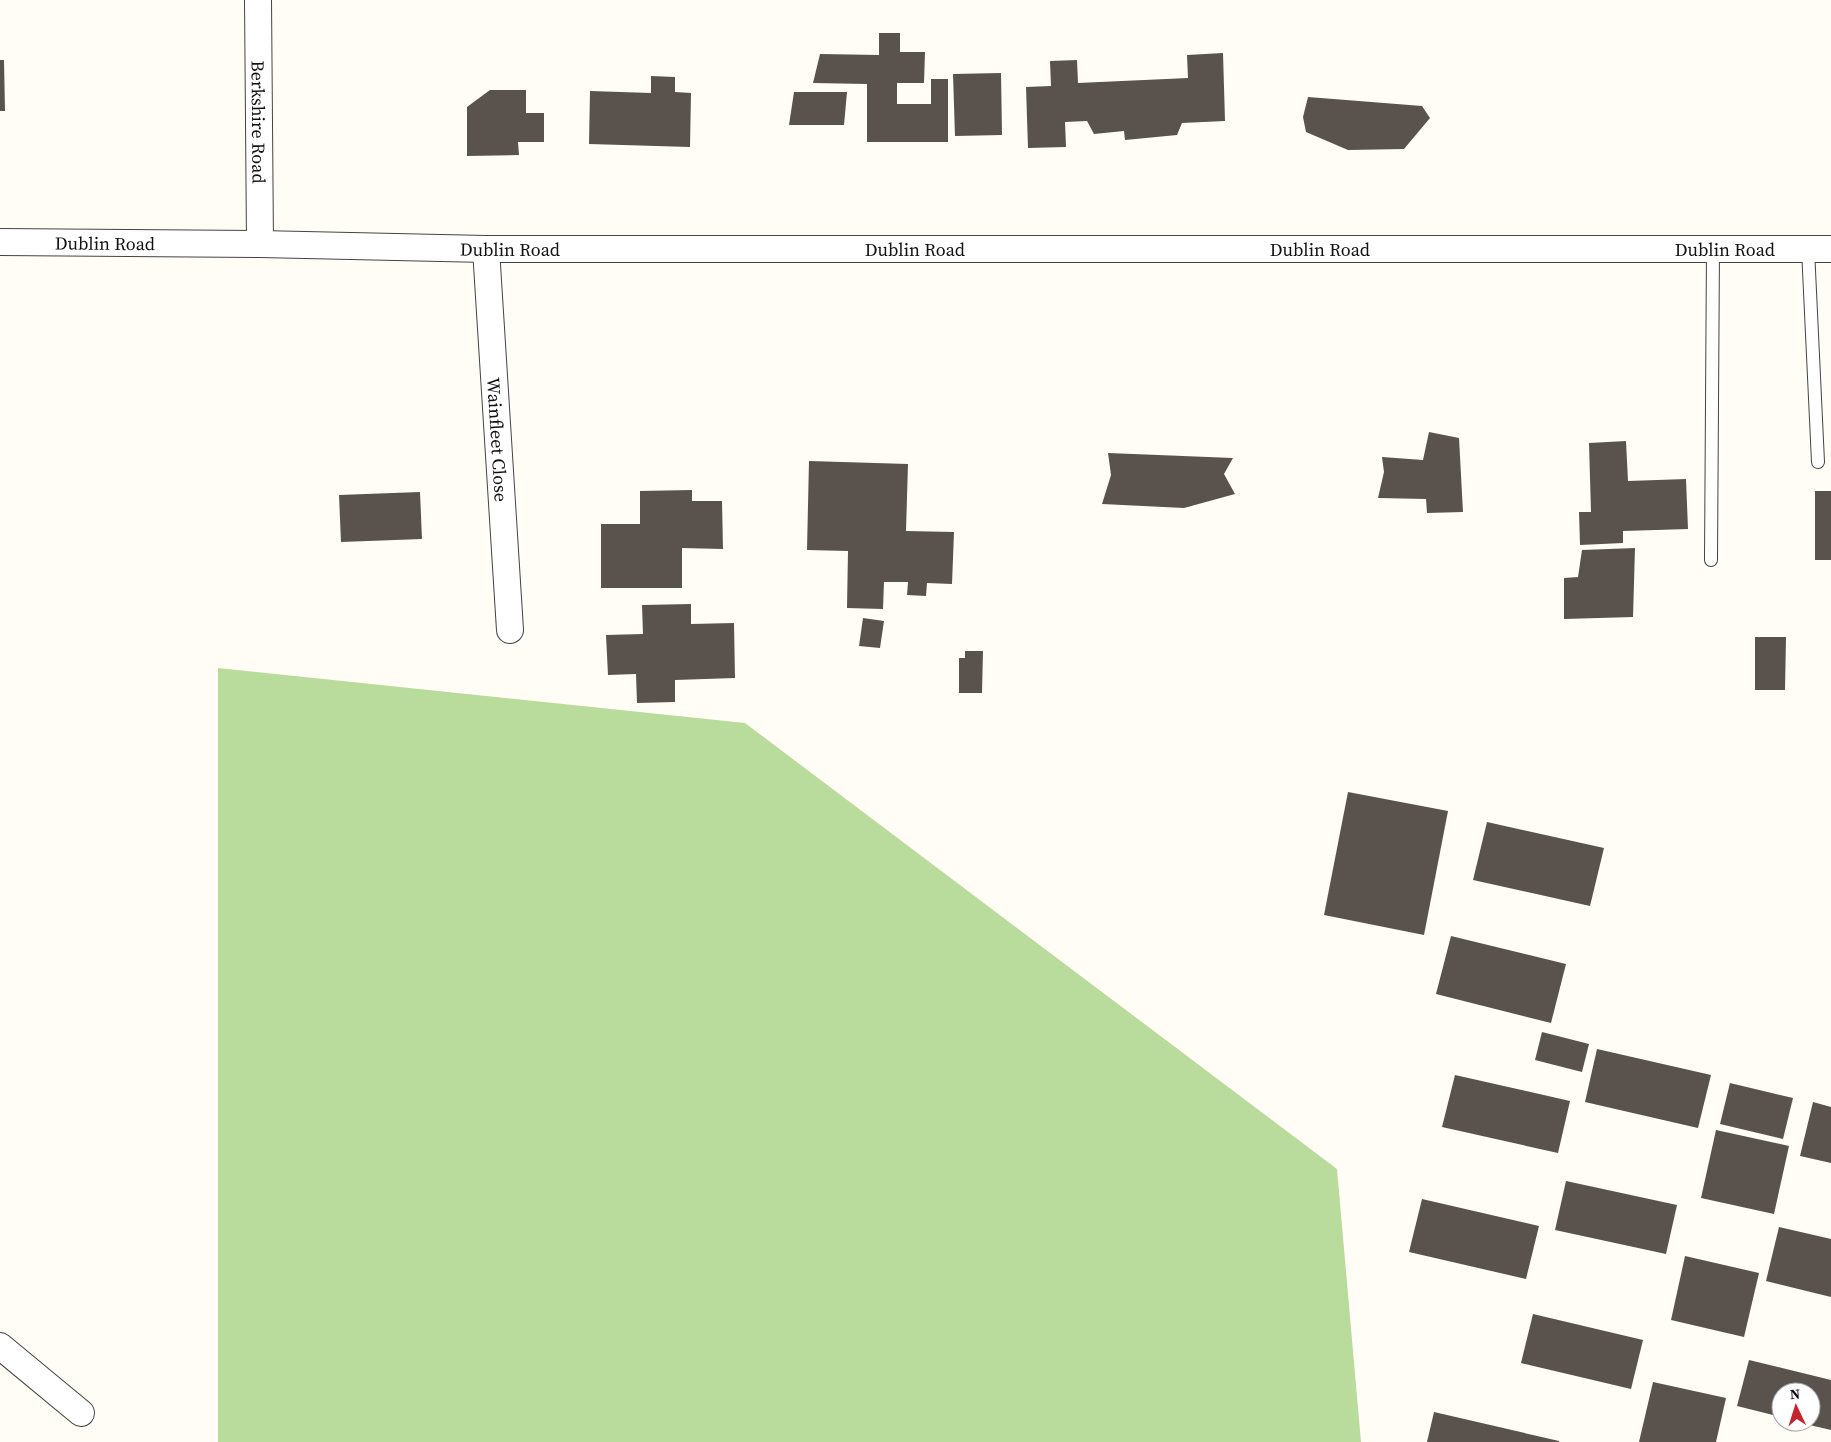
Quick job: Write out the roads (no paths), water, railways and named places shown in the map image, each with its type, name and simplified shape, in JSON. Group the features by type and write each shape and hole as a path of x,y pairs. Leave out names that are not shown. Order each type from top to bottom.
{"street":[{"name":"Berkshire Road","path":"258,0 260,244"},
{"name":"Dublin Road","path":"0,242 260,244 486,250 1820,249"},
{"name":"Wainfleet Close","path":"486,250 510,630"},
{"path":"0,1346 81,1413"}],"lane":[{"path":"1711,560 1714,249"},
{"path":"1818,462 1820,249"}]}
